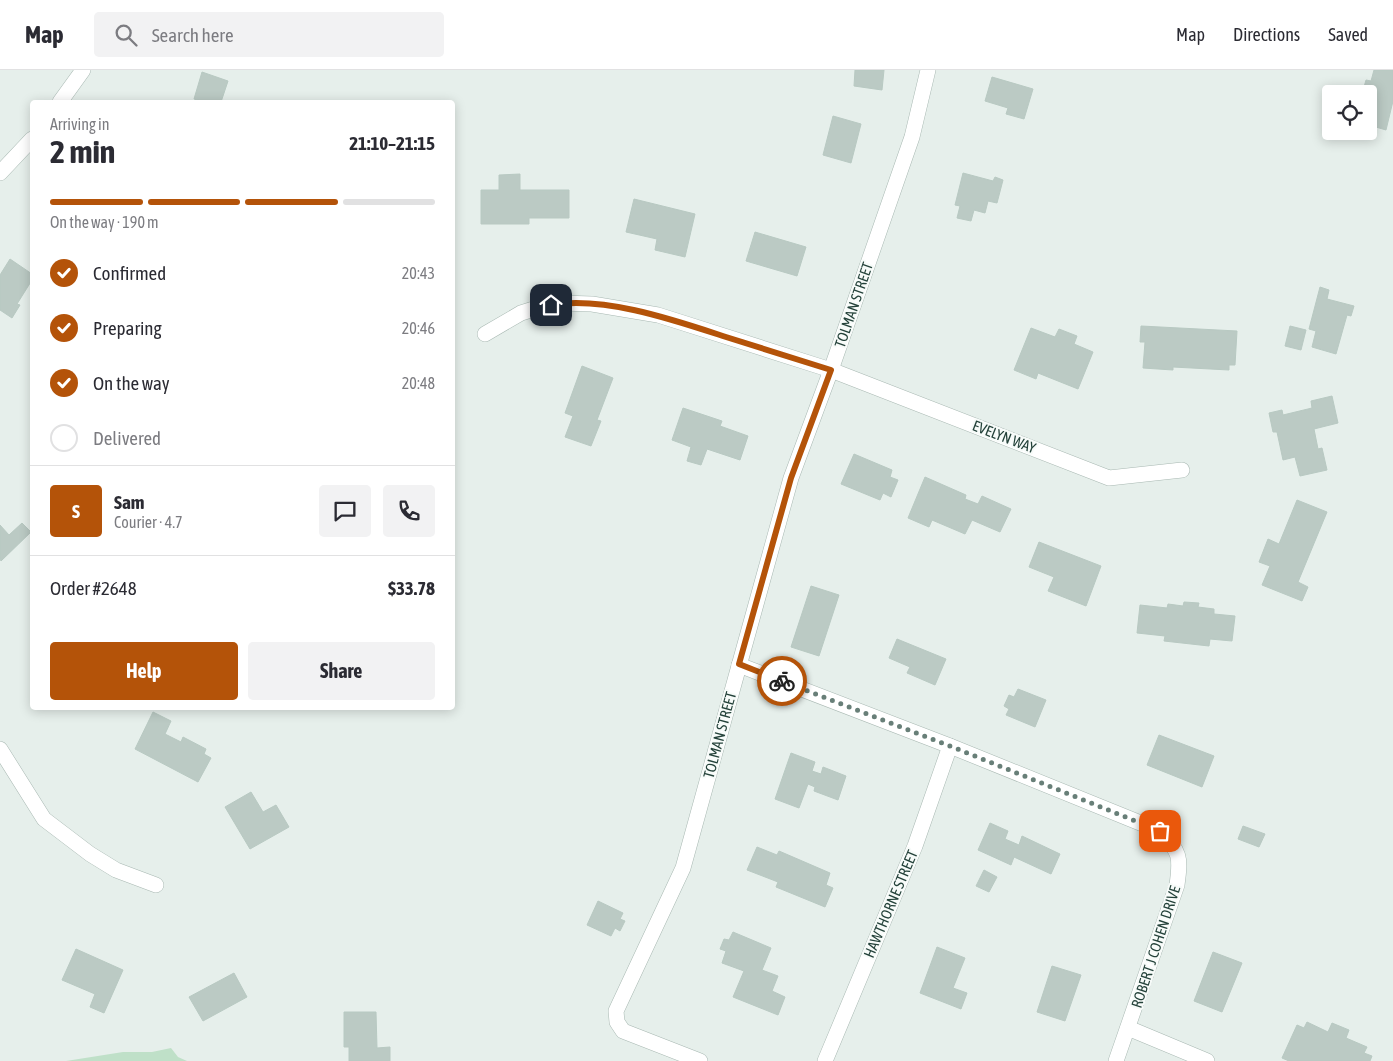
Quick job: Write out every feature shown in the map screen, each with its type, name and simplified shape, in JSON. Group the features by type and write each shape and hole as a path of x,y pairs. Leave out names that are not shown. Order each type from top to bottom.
{"street":[{"path":"61,100 83,70"},
{"name":"TOLMAN STREET","path":"700,1061 623,1031 617,1022 616,1011 682,868 791,478 831,370 912,137 928,70"},
{"path":"0,173 30,141"},
{"name":"EVELYN WAY","path":"485,334 521,313 561,303 592,304 658,315 831,370 1109,478 1182,470"},
{"path":"739,664 950,746"},
{"name":"ROBERT J COHEN DRIVE","path":"950,746 1160,831 1174,846 1180,862 1177,885 1116,1061"},
{"name":"HAWTHORNE STREET","path":"825,1061 915,846 950,746"},
{"path":"0,749 44,819 90,854 116,870 156,885"},
{"path":"1128,1028 1207,1061"}],"green space":[{"path":"171,1048 178,1057 187,1061 66,1061 123,1052 152,1052"}],"building":[{"path":"855,70 884,70 882,90 854,86"},
{"path":"1374,70 1393,70 1393,101 1386,130 1377,127 1377,85 1365,85 1366,80 1371,81"},
{"path":"202,72 228,81 222,100 194,99"},
{"path":"992,77 1033,89 1024,119 1006,114 1008,108 985,101"},
{"path":"833,116 861,124 851,163 823,155"},
{"path":"963,173 993,181 995,177 1003,180 997,203 988,201 985,213 974,210 971,221 957,218 960,206 955,205"},
{"path":"520,174 520,190 569,190 569,218 529,218 529,224 481,224 481,190 499,190 499,175"},
{"path":"634,199 695,214 685,257 655,250 657,239 626,232"},
{"path":"755,232 806,247 797,276 746,261"},
{"path":"10,259 30,273 30,283 17,304 20,305 12,318 0,310 0,275"},
{"path":"1320,287 1329,290 1327,299 1354,306 1351,316 1347,315 1336,354 1312,347 1316,331 1309,329"},
{"path":"1141,326 1237,331 1235,365 1229,365 1229,370 1173,367 1173,370 1143,368 1145,342 1140,342"},
{"path":"1290,326 1306,330 1301,350 1285,346"},
{"path":"1031,328 1055,337 1059,329 1077,336 1074,344 1093,352 1078,389 1038,373 1036,379 1014,370"},
{"path":"582,366 613,378 597,420 601,421 591,446 565,437 573,416 565,413"},
{"path":"1332,396 1338,423 1314,429 1318,449 1322,448 1327,470 1300,476 1295,457 1283,460 1277,432 1273,432 1269,413 1282,410 1283,415 1312,408 1311,401"},
{"path":"683,408 722,421 720,426 748,436 740,460 707,449 701,465 687,461 691,447 672,440"},
{"path":"854,454 892,470 890,477 898,480 891,497 883,493 880,500 841,484"},
{"path":"925,477 966,495 965,499 978,504 982,496 1011,509 1000,532 972,520 965,534 932,520 929,527 908,518"},
{"path":"1297,500 1327,512 1298,582 1308,587 1302,601 1262,585 1270,566 1259,562 1268,539 1279,544"},
{"path":"22,523 30,531 1,561 0,525 9,535"},
{"path":"1039,542 1101,566 1086,606 1048,591 1054,577 1029,567"},
{"path":"811,586 839,595 819,656 791,647"},
{"path":"1184,602 1199,603 1198,607 1214,609 1214,614 1235,616 1232,641 1210,639 1209,646 1164,641 1165,636 1137,633 1140,605 1167,608 1168,604 1183,606"},
{"path":"897,639 946,659 935,685 907,673 910,667 889,658"},
{"path":"1018,689 1046,700 1035,727 1006,715 1009,709 1004,706 1009,695 1014,697"},
{"path":"153,712 171,721 165,734 181,742 183,737 206,749 204,754 211,758 198,782 135,749"},
{"path":"1159,735 1214,756 1202,787 1147,765"},
{"path":"791,753 815,762 812,771 821,774 823,767 846,776 838,800 814,791 815,787 808,784 799,808 775,799"},
{"path":"251,792 263,812 276,805 289,827 250,849 225,807"},
{"path":"990,823 1008,831 1005,839 1019,845 1022,836 1060,854 1051,874 1014,857 1011,865 978,850"},
{"path":"1243,826 1265,834 1259,847 1238,839"},
{"path":"757,847 777,855 779,851 830,873 826,885 833,888 825,907 776,887 778,882 747,870"},
{"path":"984,870 997,877 989,892 976,886"},
{"path":"598,901 623,913 620,919 625,921 620,931 615,928 611,936 587,925"},
{"path":"733,932 771,948 762,970 778,976 772,991 785,997 778,1015 733,997 744,971 722,963 726,951 720,949 724,939 729,940"},
{"path":"937,947 965,958 953,988 967,993 961,1009 920,993"},
{"path":"76,949 123,970 104,1013 90,1007 95,994 62,980"},
{"path":"1213,952 1242,963 1222,1012 1194,1001"},
{"path":"1052,966 1081,975 1065,1021 1037,1012"},
{"path":"234,973 247,997 203,1021 189,997"},
{"path":"344,1012 376,1012 377,1048 390,1047 390,1061 349,1061 349,1047 344,1047"},
{"path":"1307,1022 1328,1032 1332,1023 1349,1030 1346,1038 1367,1047 1364,1053 1372,1056 1370,1061 1289,1061 1282,1058 1297,1025 1304,1028"}],"way so far":[{"path":"782,681 950,746 1160,831"}],"route":[{"path":"551,305 561,303 592,304 658,315 831,370 791,478 739,664 782,681"}]}
